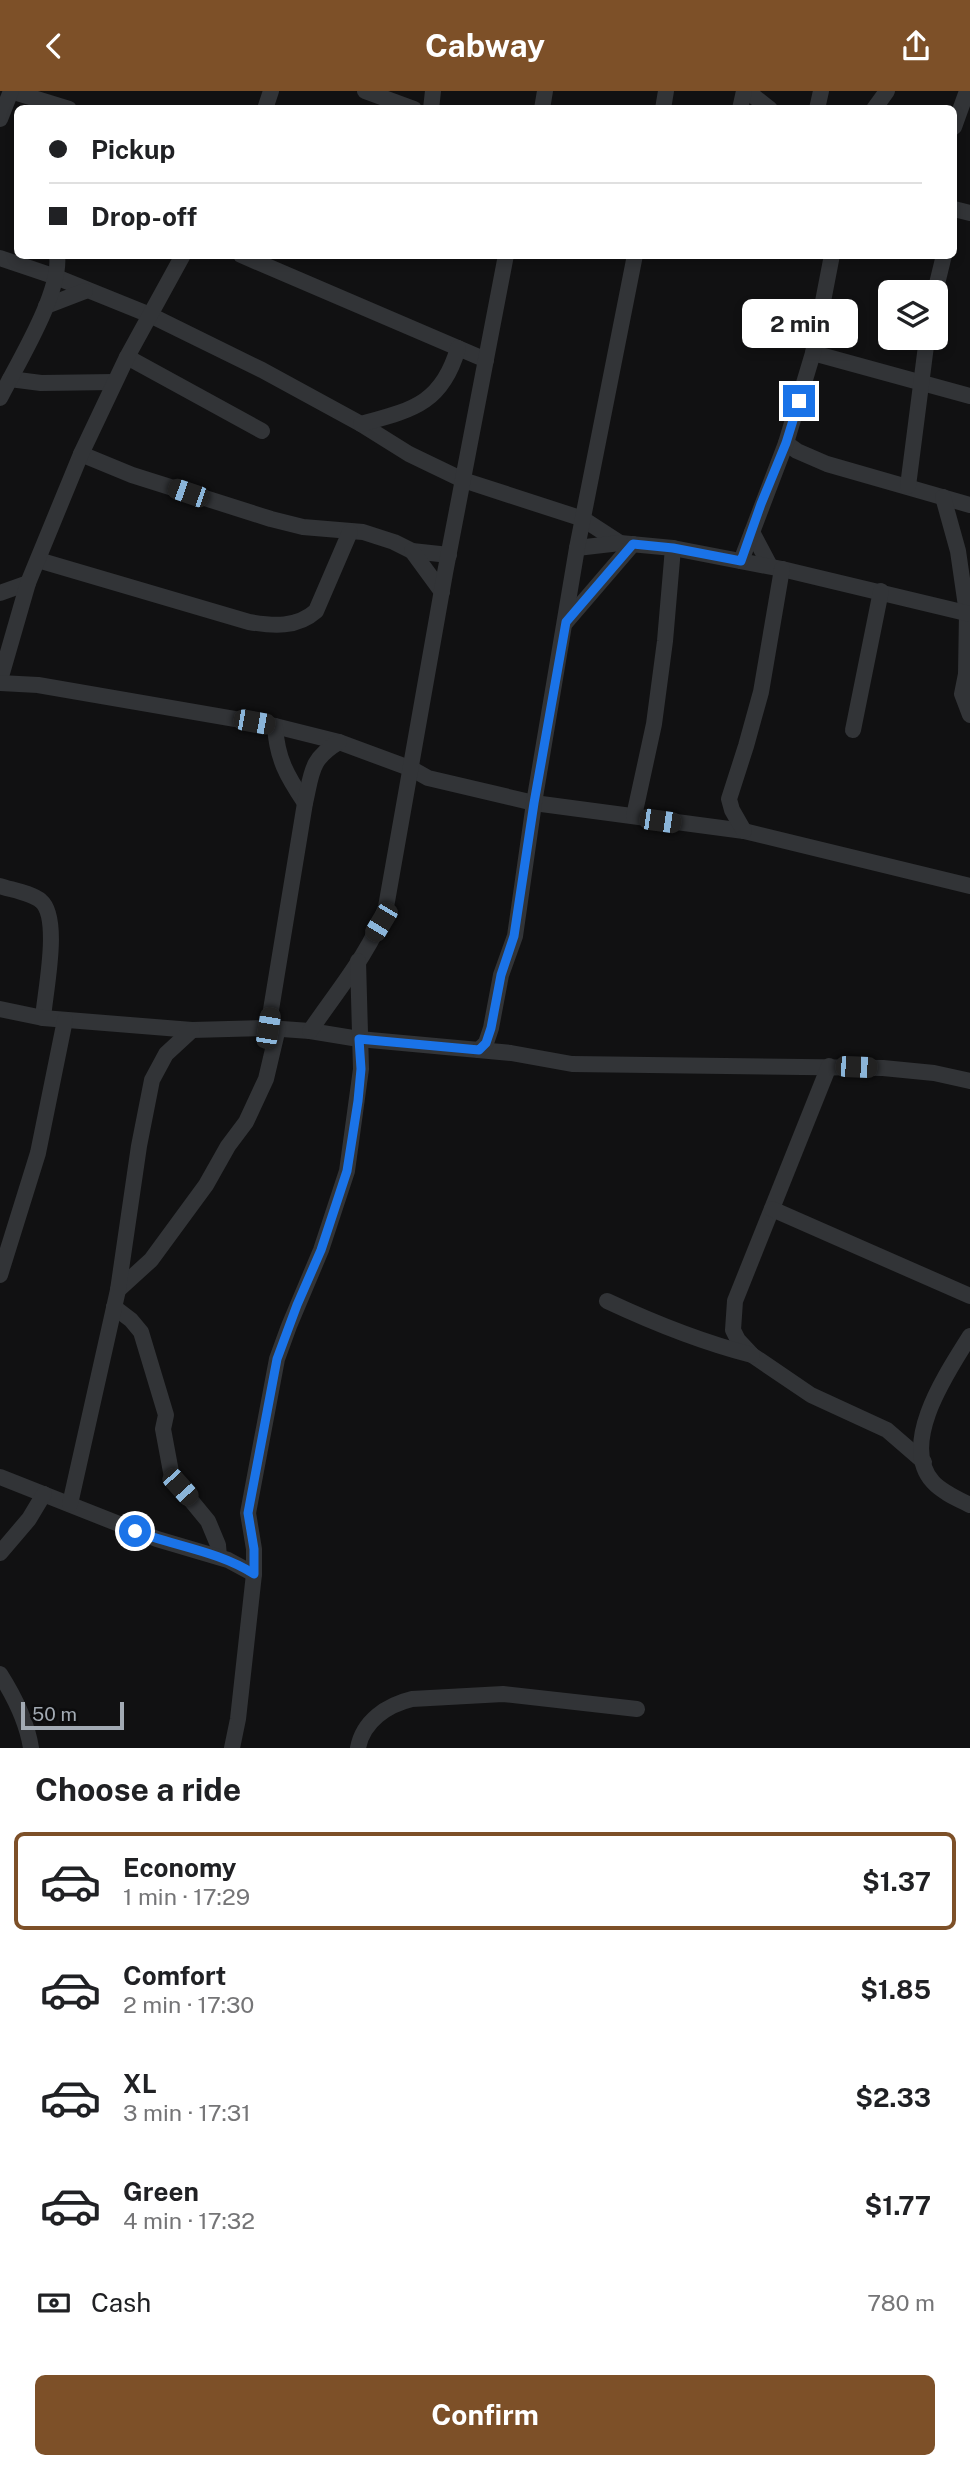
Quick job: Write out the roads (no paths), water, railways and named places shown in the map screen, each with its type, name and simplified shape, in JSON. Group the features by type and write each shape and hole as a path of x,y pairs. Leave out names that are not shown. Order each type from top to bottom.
{"street":[{"path":"0,119 11,91 53,105"},
{"path":"365,91 403,105"},
{"path":"746,91 765,105"},
{"path":"957,119 967,91"},
{"path":"0,258 56,277 149,316 262,370 361,424 409,454 463,480 583,519 626,543"},
{"path":"0,398 46,306 56,277 58,259"},
{"path":"181,259 114,382 81,454 28,583 0,681 38,685 275,726 339,742 412,769 428,778 534,803 744,831 970,886"},
{"path":"250,259 486,361"},
{"path":"310,1031 358,961 381,922 386,907 505,259"},
{"path":"479,1050 486,1043 491,1028 501,975 514,936 577,548 634,259"},
{"path":"741,561 786,443 813,353 831,259"},
{"path":"938,280 943,259"},
{"path":"46,306 85,291"},
{"path":"361,424 414,408 439,389 451,371 458,348"},
{"path":"908,486 926,350"},
{"path":"813,353 970,396"},
{"path":"127,357 262,431"},
{"path":"10,379 41,383 114,382"},
{"path":"786,443 808,457 827,464 970,505"},
{"path":"81,454 132,475 227,507 303,527 376,535 412,551 449,555"},
{"path":"943,497 958,551 969,614 966,674 962,694 970,715"},
{"path":"38,560 249,622 287,624 310,617 316,611 350,532"},
{"path":"744,831 729,799 761,692 776,568 752,532"},
{"path":"566,622 626,543"},
{"path":"577,548 626,543 673,548 881,591 969,614"},
{"path":"634,816 654,724 673,548"},
{"path":"412,551 442,592"},
{"path":"0,593 28,583"},
{"path":"853,730 881,591"},
{"path":"275,726 276,748 282,764 305,803"},
{"path":"118,1290 151,1260 206,1185 228,1146 246,1122 266,1079 305,803 317,757 339,742"},
{"path":"0,886 40,900 50,912 52,928 43,1018"},
{"path":"232,1748 238,1719 254,1574 254,1549 248,1513 277,1359 321,1250 347,1171 359,1090 358,961"},
{"path":"0,1009 43,1018 192,1030 273,1028 310,1031 359,1039 525,1055 572,1064 829,1066 910,1070 970,1081"},
{"path":"0,1274 38,1153 65,1020"},
{"path":"70,1504 118,1290 139,1146 152,1080 166,1054 192,1030"},
{"path":"829,1066 735,1301 733,1329 738,1340 751,1355 811,1395 887,1430 924,1462"},
{"path":"772,1209 970,1296"},
{"path":"607,1301 663,1327 751,1355"},
{"path":"114,1307 141,1332 166,1415 163,1429 171,1472 175,1481 208,1521 218,1545 219,1557"},
{"path":"970,1336 929,1411 922,1442 924,1462 933,1482 970,1506"},
{"path":"0,1477 157,1539 219,1557 254,1574"},
{"path":"0,1553 29,1519 44,1494"},
{"path":"0,1674 24,1723 31,1748"},
{"path":"358,1748 363,1731 372,1721 398,1702 412,1699 503,1694 637,1709"}]}
